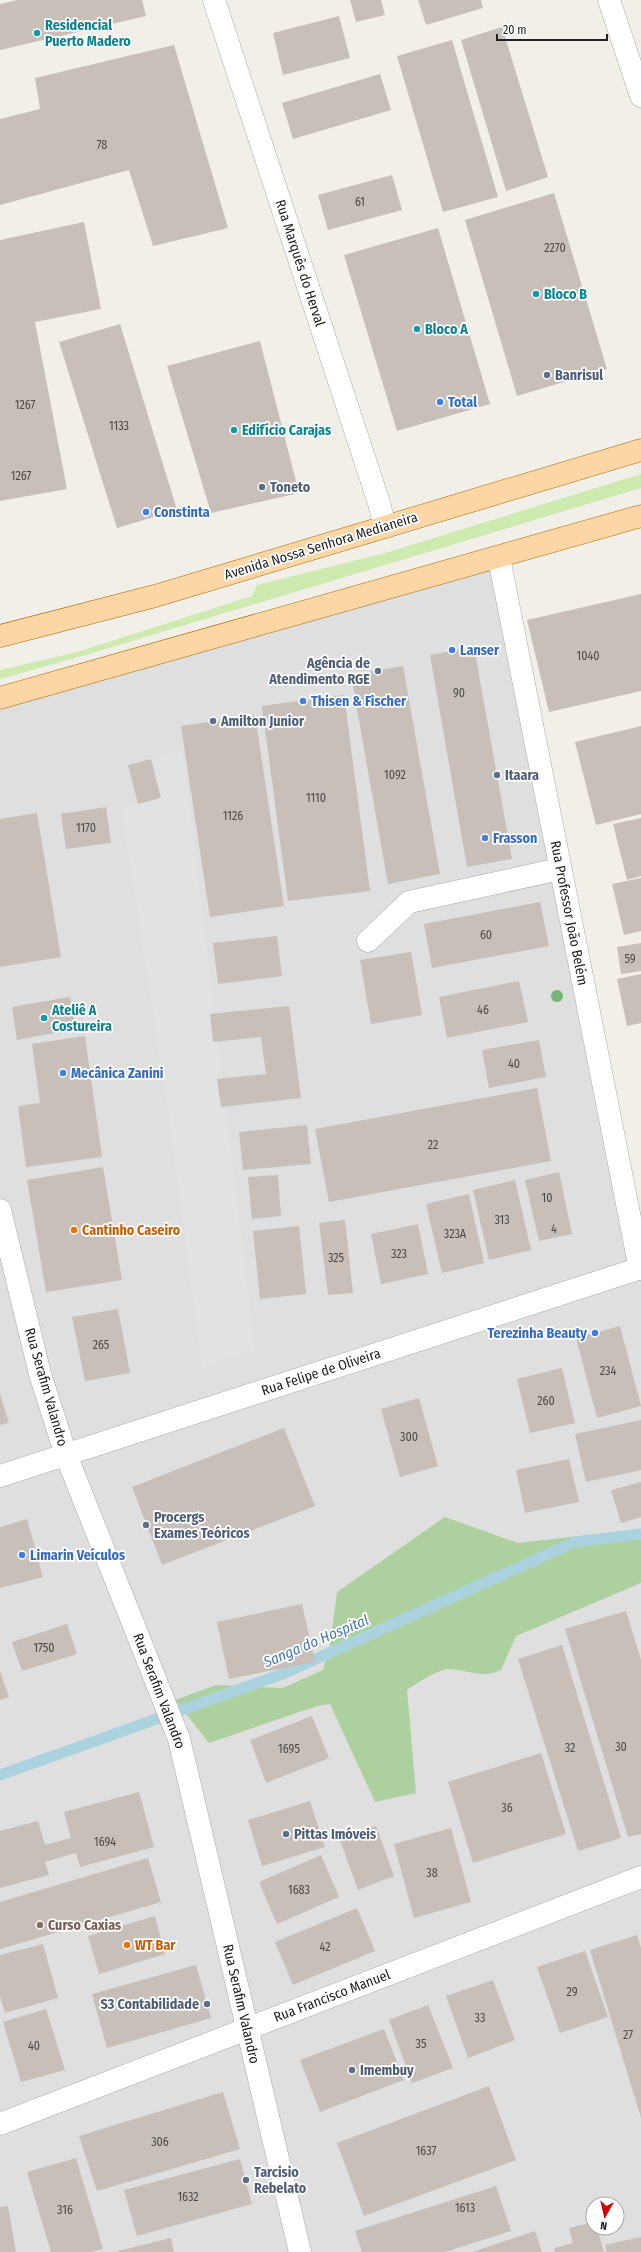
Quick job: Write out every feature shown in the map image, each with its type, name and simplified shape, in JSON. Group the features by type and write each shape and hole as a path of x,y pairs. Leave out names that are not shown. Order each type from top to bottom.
{"main road":[{"name":"Avenida Nossa Senhora Medianeira","path":"0,636 154,596 641,450"},
{"path":"0,698 499,558 641,516"}],"street":[{"name":"Rua Marquês do Herval","path":"214,0 379,503 385,527"},
{"path":"609,0 641,96"},
{"name":"Rua Professor João Belém","path":"499,558 640,1268"},
{"path":"368,941 409,902 560,868"},
{"name":"Rua Serafim Valandro","path":"0,1210 40,1374 66,1455 179,1739 300,2252"},
{"name":"Rua Felipe de Oliveira","path":"0,1476 640,1268"},
{"name":"Rua Francisco Manuel","path":"0,2124 641,1877"}],"shaded area":[{"path":"499,558 641,1273 641,2252 0,2252 0,698"},
{"path":"183,751 255,1351 202,1367 166,1096 121,806 138,803 128,765"}],"green space":[{"path":"641,474 641,488 79,657 0,679 0,670 77,652 252,596 257,585 385,553"},
{"path":"445,1517 518,1543 641,1529 641,1583 516,1636 501,1670 495,1673 482,1674 449,1669 439,1671 427,1677 407,1690 416,1793 375,1802 330,1704 317,1706 209,1743 175,1700 216,1685 283,1688 323,1670 330,1645 337,1592"}],"building":[{"name":"Residencial Puerto Madero","path":"17,0 142,0 146,16 0,50 0,4"},
{"path":"350,0 381,0 385,15 356,22"},
{"path":"418,0 481,0 483,8 426,25"},
{"path":"339,16 350,58 283,75 273,33"},
{"path":"502,27 548,177 506,191 461,40"},
{"path":"452,40 498,197 443,212 397,56"},
{"path":"174,45 228,228 153,246 129,170 0,205 0,119 40,109 35,78"},
{"path":"380,74 391,110 293,139 282,103"},
{"path":"392,175 402,210 328,230 318,195"},
{"name":"Bloco B","path":"554,193 607,369 517,396 465,220"},
{"path":"84,222 101,309 35,322 67,489 0,501 0,240"},
{"name":"Bloco A","path":"438,228 490,404 397,431 344,255"},
{"path":"120,324 177,510 117,528 59,342"},
{"name":"Edifício Carajas","path":"260,341 299,493 211,513 167,366"},
{"path":"641,594 641,691 549,712 527,620"},
{"path":"474,647 512,859 467,867 430,655"},
{"path":"403,666 440,874 388,884 351,675"},
{"path":"344,695 370,891 288,901 262,706"},
{"path":"255,715 284,906 210,917 181,726"},
{"path":"641,726 641,814 596,825 575,742"},
{"path":"151,759 161,798 138,804 128,765"},
{"path":"106,807 111,843 66,849 61,814"},
{"path":"37,813 61,957 0,967 0,819"},
{"path":"641,818 641,876 627,880 613,824"},
{"path":"641,878 641,931 624,935 612,884"},
{"path":"540,902 549,946 432,968 424,924"},
{"path":"277,936 282,976 218,984 213,943"},
{"path":"641,943 641,971 621,974 617,947"},
{"path":"411,952 422,1015 371,1024 360,960"},
{"path":"641,974 641,1023 627,1026 617,979"},
{"path":"519,981 528,1022 447,1038 439,997"},
{"name":"Ateliê A Costureira","path":"70,997 76,1029 17,1040 12,1007"},
{"path":"289,1006 301,1098 221,1107 217,1079 266,1074 261,1037 213,1042 210,1014"},
{"name":"Mecânica Zanini","path":"85,1036 102,1157 26,1167 18,1106 40,1103 32,1044"},
{"path":"539,1040 546,1077 489,1088 482,1050"},
{"path":"537,1088 551,1161 329,1202 315,1129"},
{"path":"307,1125 311,1164 243,1170 239,1132"},
{"name":"Cantinho Caseiro","path":"103,1167 122,1280 46,1292 27,1180"},
{"path":"559,1172 572,1234 539,1241 525,1180"},
{"path":"278,1175 281,1216 252,1219 248,1177"},
{"path":"515,1180 531,1250 489,1260 473,1190"},
{"path":"469,1194 484,1263 442,1273 426,1204"},
{"path":"345,1220 353,1293 328,1295 319,1223"},
{"path":"418,1224 428,1274 381,1284 371,1234"},
{"path":"299,1226 306,1294 260,1299 253,1231"},
{"path":"118,1309 130,1373 85,1381 72,1317"},
{"path":"620,1326 641,1406 597,1418 576,1338"},
{"path":"562,1368 575,1423 530,1433 517,1379"},
{"path":"0,1394 9,1423 0,1425"},
{"path":"419,1398 438,1466 400,1477 381,1409"},
{"path":"641,1420 641,1470 586,1482 575,1434"},
{"path":"284,1428 315,1506 162,1565 132,1487"},
{"path":"569,1459 579,1502 525,1513 516,1470"},
{"path":"641,1482 641,1517 621,1523 611,1490"},
{"path":"27,1519 43,1577 0,1588 0,1527"},
{"path":"302,1604 315,1662 229,1679 217,1622"},
{"path":"626,1611 641,1660 641,1834 628,1837 565,1629"},
{"path":"67,1624 77,1654 22,1671 12,1642"},
{"path":"562,1645 621,1838 578,1851 518,1659"},
{"path":"0,1671 9,1697 0,1700"},
{"path":"312,1716 329,1758 266,1783 250,1740"},
{"path":"541,1753 566,1834 473,1863 448,1782"},
{"path":"139,1792 154,1847 80,1867 76,1853 45,1862 49,1875 0,1888 0,1831 38,1821 45,1845 71,1838 64,1812"},
{"name":"Pittas Imóveis","path":"310,1801 325,1847 262,1866 248,1820"},
{"path":"376,1826 394,1876 358,1890 340,1840"},
{"path":"451,1828 471,1902 414,1918 394,1844"},
{"path":"321,1855 339,1897 277,1924 259,1882"},
{"name":"Curso Caxias","path":"148,1858 161,1902 0,1949 0,1902"},
{"path":"357,1908 375,1951 293,1985 275,1942"},
{"name":"WT Bar","path":"155,1916 165,1954 99,1974 88,1936"},
{"path":"637,1935 641,1948 641,2118 590,1950"},
{"path":"43,1944 58,1998 5,2013 0,1996 0,1955"},
{"path":"585,1951 608,2017 560,2033 537,1967"},
{"path":"196,1965 211,2018 107,2048 92,1994"},
{"path":"493,1980 515,2040 468,2058 446,1996"},
{"path":"428,2005 453,2068 412,2083 389,2020"},
{"path":"46,2009 65,2070 21,2082 3,2022"},
{"name":"Imembuy","path":"384,2029 404,2080 320,2112 300,2060"},
{"path":"489,2086 516,2160 364,2216 337,2143"},
{"path":"223,2092 240,2149 97,2191 79,2136"},
{"path":"76,2158 103,2249 91,2252 51,2252 27,2172"},
{"path":"240,2159 252,2204 137,2236 124,2190"},
{"path":"496,2186 511,2231 445,2252 362,2252 355,2231"},
{"path":"8,2206 16,2252 0,2252 0,2207"},
{"path":"585,2224 585,2236 599,2236 604,2252 555,2252 554,2248 573,2243 569,2228"},
{"path":"535,2231 542,2252 472,2252"},
{"path":"641,2237 641,2252 607,2252 605,2245"},
{"path":"171,2238 174,2252 118,2252 118,2251"}],"waterway":[{"name":"Sanga do Hospital","path":"0,1775 285,1673 575,1542 641,1534"}],"place":[{"name":"Residencial Puerto Madero","path":"37,33"},
{"name":"Bloco B","path":"536,294"},
{"name":"Bloco A","path":"417,329"},
{"name":"Banrisul","path":"547,375"},
{"name":"Total","path":"440,402"},
{"name":"Edifício Carajas","path":"234,430"},
{"name":"Toneto","path":"262,487"},
{"name":"Constinta","path":"146,512"},
{"name":"Lanser","path":"452,650"},
{"name":"Agência de Atendimento RGE","path":"378,671"},
{"name":"Thisen & Fischer","path":"303,701"},
{"name":"Amilton Junior","path":"213,721"},
{"name":"Itaara","path":"497,775"},
{"name":"Frasson","path":"485,838"},
{"name":"Ateliê A Costureira","path":"44,1018"},
{"name":"Mecânica Zanini","path":"63,1073"},
{"name":"Cantinho Caseiro","path":"74,1230"},
{"name":"Terezinha Beauty","path":"595,1333"},
{"name":"Procergs Exames Teóricos","path":"146,1525"},
{"name":"Limarin Veículos","path":"22,1555"},
{"name":"Pittas Imóveis","path":"286,1834"},
{"name":"Curso Caxias","path":"40,1925"},
{"name":"WT Bar","path":"127,1945"},
{"name":"S3 Contabilidade","path":"207,2004"},
{"name":"Imembuy","path":"352,2070"},
{"name":"Tarcisio Rebelato","path":"246,2180"}]}
